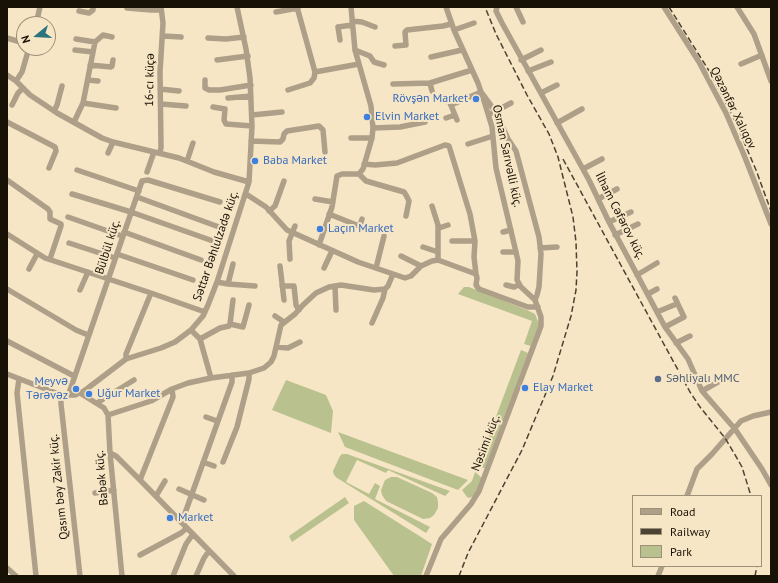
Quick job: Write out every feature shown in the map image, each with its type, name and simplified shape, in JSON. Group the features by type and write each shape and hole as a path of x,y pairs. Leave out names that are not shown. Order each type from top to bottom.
{"street":[{"path":"78,12 89,13 93,7"},
{"name":"Səttar Bəhlulzadə küç.","path":"65,395 80,393 126,359 170,345 182,338 191,330 205,312 217,282 249,182 252,126 251,85 248,56 236,7"},
{"path":"276,12 298,7 315,72 314,78 310,83 288,90"},
{"path":"351,7 356,50 369,96 373,128 372,138 364,164 359,174"},
{"name":"Osman Sarıvəlli küç.","path":"446,7 451,24 472,70 488,114 493,136 496,168 518,261 517,280 519,285"},
{"name":"İlham Cəfərov küç.","path":"497,7 496,10 502,23 583,169 608,222 665,327 688,359 702,391 735,429 771,485"},
{"path":"516,7 523,22"},
{"name":"Qəzənfər Xalıqov","path":"664,7 702,69 726,113 750,168 771,224"},
{"path":"736,7 754,34 771,81"},
{"path":"127,8 151,10 161,8"},
{"name":"16-cı küçə","path":"147,172 161,147 160,89 163,36 161,8"},
{"path":"340,40 338,27 360,22 375,27"},
{"path":"454,30 474,22"},
{"path":"395,46 406,45 405,32 407,30 451,24"},
{"path":"74,122 84,103 95,42 102,35 112,37"},
{"path":"163,36 181,37"},
{"path":"208,38 226,39 244,37"},
{"path":"76,39 95,42"},
{"path":"75,50 93,52"},
{"path":"356,50 370,56 374,62 384,65"},
{"path":"431,57 462,50"},
{"path":"522,60 541,50"},
{"path":"740,64 762,55"},
{"path":"16,81 22,72 27,56"},
{"path":"217,60 248,56"},
{"path":"90,65 111,67 113,60"},
{"path":"528,71 551,62"},
{"path":"315,72 359,64"},
{"path":"392,84 430,83 472,70"},
{"path":"7,75 16,81 30,95 54,111 102,138 157,152 187,161 214,172 249,182"},
{"path":"88,80 98,81"},
{"path":"205,80 205,88 209,90 220,90 251,85"},
{"path":"430,83 432,91"},
{"path":"542,93 557,85"},
{"path":"54,111 62,86"},
{"path":"12,105 18,93 23,88"},
{"path":"160,89 179,91"},
{"path":"451,105 481,92 495,111 518,156 539,237 539,287 535,300"},
{"path":"228,98 251,96"},
{"path":"446,118 456,117 448,98"},
{"path":"84,103 116,108"},
{"path":"488,114 512,103"},
{"path":"161,104 186,106"},
{"path":"213,107 224,109 224,120 226,124 252,126"},
{"path":"557,123 582,109"},
{"path":"252,115 282,112"},
{"path":"7,122 55,147 56,151 48,168"},
{"path":"373,128 400,127 425,122"},
{"path":"251,141 280,142 287,131 319,126 323,130 325,152"},
{"path":"468,144 493,136"},
{"path":"351,138 372,138"},
{"path":"108,153 113,142"},
{"path":"187,161 192,143"},
{"path":"364,164 375,165 397,163 445,145 449,146 468,202 474,241 474,257 477,278 476,285 479,289 528,307 538,307 535,300 519,285 514,287 506,285"},
{"path":"583,169 602,159"},
{"path":"76,170 218,227"},
{"path":"319,245 333,202 337,176 342,174 359,174 366,181 404,192 408,201 406,216"},
{"path":"7,180 48,209 50,212 50,219 61,224 62,226 50,259"},
{"name":"Bülbül küç.","path":"65,395 74,376 142,182 144,180 148,180 220,202"},
{"path":"269,211 275,206 284,180"},
{"path":"598,199 617,189"},
{"path":"72,194 131,212 213,241"},
{"path":"246,194 260,202 284,227 291,232 332,251 402,278 408,278 421,266 438,260 476,274"},
{"path":"315,199 333,202"},
{"path":"432,206 438,228 438,260"},
{"path":"608,222 631,212"},
{"path":"329,214 359,226 362,219"},
{"path":"68,217 201,260"},
{"path":"615,235 638,224"},
{"path":"438,228 448,225"},
{"path":"290,259 289,241 291,232 295,226"},
{"path":"503,232 511,230"},
{"path":"7,234 37,254 205,312"},
{"path":"376,268 384,236"},
{"path":"452,241 474,241"},
{"path":"69,243 193,280"},
{"path":"423,247 438,252"},
{"path":"540,248 557,247"},
{"path":"324,268 332,251"},
{"path":"503,252 516,252"},
{"path":"29,269 37,254"},
{"path":"401,256 421,266"},
{"path":"637,275 657,263"},
{"path":"228,284 233,264"},
{"path":"280,266 284,300"},
{"path":"80,290 88,272"},
{"path":"372,323 383,298 385,289 388,286 393,274"},
{"path":"217,282 255,286"},
{"path":"282,286 294,286 296,305 299,310"},
{"path":"80,393 104,408 108,415 151,401 188,383 257,371 271,362 276,347 279,328 316,293 335,286 348,286 374,290 385,289"},
{"path":"335,286 336,310"},
{"path":"7,289 76,330 88,335"},
{"path":"648,294 657,289"},
{"path":"126,359 126,354 152,293"},
{"path":"665,327 684,317 675,298"},
{"path":"230,324 233,300"},
{"path":"200,339 230,324 243,327 249,305"},
{"path":"657,312 674,305"},
{"name":"Nəsimi küç.","path":"426,576 441,539 475,499 481,487 540,330 541,322 538,307"},
{"path":"275,316 284,322"},
{"path":"191,330 200,339 211,378"},
{"path":"676,343 690,336"},
{"path":"7,341 74,376"},
{"path":"276,347 288,348 300,342"},
{"path":"223,462 236,432 249,379 249,373"},
{"path":"7,374 65,395"},
{"path":"180,521 184,516 217,420 232,382 232,375"},
{"path":"19,379 17,393 36,576"},
{"path":"96,403 134,380"},
{"path":"702,391 718,382"},
{"path":"140,480 144,474 173,397 172,390"},
{"name":"Qasım bəy Zakir küç.","path":"65,395 61,404 80,576"},
{"path":"687,495 697,469 741,421 771,412"},
{"name":"Babək küç.","path":"108,415 110,454 122,576"},
{"path":"206,417 217,420"},
{"path":"110,454 116,456 233,576"},
{"path":"203,462 214,466"},
{"path":"765,474 771,471"},
{"path":"156,496 165,481"},
{"path":"179,489 204,500"},
{"path":"95,493 114,490"},
{"path":"140,555 181,533 186,528"},
{"path":"173,576 186,544 193,534"},
{"path":"196,576 204,558 209,551"},
{"path":"7,568 16,576"}],"green space":[{"path":"464,287 469,287 535,314 539,324 531,346 524,344 532,321 458,294"},
{"path":"521,350 528,353 485,468 477,467"},
{"path":"286,380 326,395 333,411 331,433 272,410"},
{"path":"338,432 468,480 458,490 345,447"},
{"path":"342,454 347,454 450,491 445,496 388,470 386,473 357,460 346,482 369,494 375,483 380,486 375,499 430,527 426,533 337,478 333,471"},
{"path":"475,472 482,478 474,496 469,498 462,490 472,481"},
{"path":"391,477 397,477 432,493 437,497 438,508 434,515 430,518 423,519 386,501 381,490 385,480"},
{"path":"345,497 349,503 292,542 289,536"},
{"path":"364,501 432,544 421,576 394,576 354,520 354,506"}],"railway":[{"path":"459,576 468,553 522,450 553,376 571,316 576,290 577,272 573,217 558,157 549,134 496,34 485,7"},
{"path":"669,7 711,74 735,121 756,170 771,211"},
{"path":"563,159 690,392 725,438 742,467 751,495"},
{"path":"755,576 757,567"}],"place":[{"name":"Rövşən Market","path":"476,99"},
{"name":"Elvin Market","path":"367,117"},
{"name":"Baba Market","path":"255,161"},
{"name":"Laçın Market","path":"320,229"},
{"name":"Səhliyalı MMC","path":"658,379"},
{"name":"Elay Market","path":"525,388"},
{"name":"Meyvə Tərəvəz","path":"76,389"},
{"name":"Uğur Market","path":"89,394"},
{"name":"Market","path":"170,518"}]}
